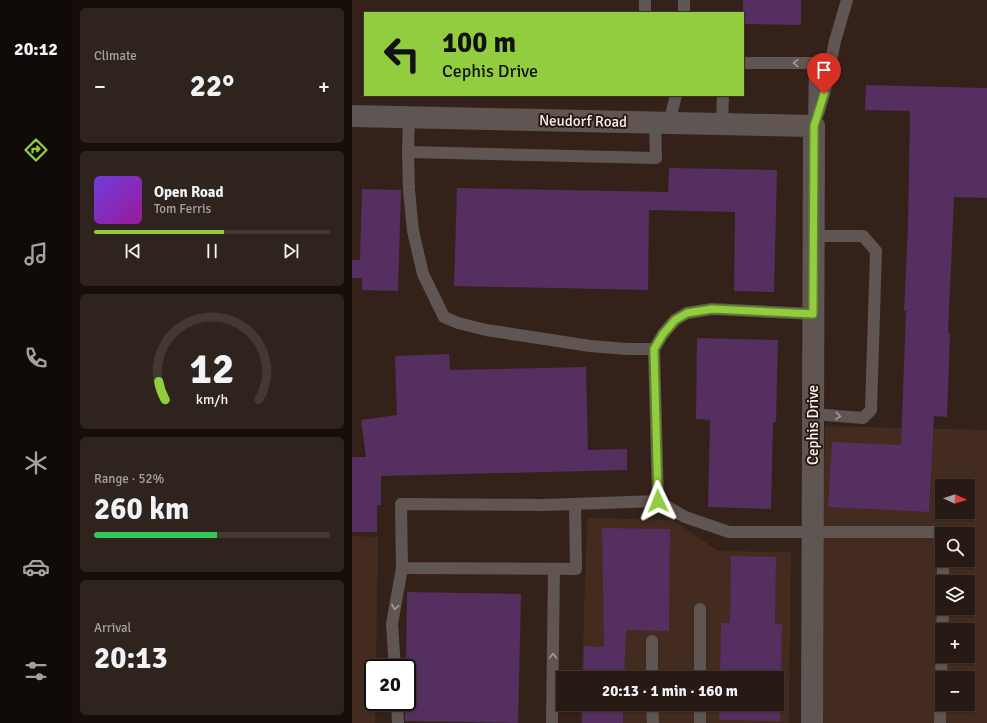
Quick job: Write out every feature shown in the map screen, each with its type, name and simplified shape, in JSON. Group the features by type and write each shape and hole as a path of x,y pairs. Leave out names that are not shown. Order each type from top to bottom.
{"street":[{"name":"Neudorf Road","path":"352,116 814,126"},
{"name":"Cephis Drive","path":"812,723 814,126"}],"lane":[{"path":"645,0 645,12"},
{"path":"684,0 684,12"},
{"path":"814,126 824,94 835,41 847,0"},
{"path":"744,63 815,64 814,126"},
{"path":"408,152 656,158 662,123 676,96"},
{"path":"722,125 723,96"},
{"path":"409,117 409,190 413,231 423,274 444,317 458,323 501,332 590,346 627,350 654,349"},
{"path":"813,236 863,236 876,251 871,410 863,418 813,414"},
{"path":"658,501 654,349 663,334 675,320 687,313 712,309 813,314"},
{"path":"394,659 392,624 402,568 401,504 575,504 658,501 685,517 729,532 935,532"},
{"path":"402,568 576,569 575,504"},
{"path":"552,723 554,569"},
{"path":"700,609 700,671"},
{"path":"652,641 652,671"},
{"path":"940,723 941,663"},
{"path":"397,711 398,723"},
{"path":"652,711 653,723"},
{"path":"700,711 700,723"}],"shaded area":[{"path":"825,426 987,430 987,723 818,723"},
{"path":"587,518 673,520 718,551 791,552 789,723 581,723 581,711 784,711 784,671 582,671"},
{"path":"352,536 378,537 376,659 364,659 364,711 376,711 375,723 352,723"}],"building":[{"path":"743,0 801,0 801,25 744,24"},
{"path":"866,85 987,88 987,198 954,197 948,333 950,333 947,417 934,416 929,512 828,507 832,442 901,445 906,311 904,311 908,226 910,111 865,110"},
{"path":"669,168 777,170 774,292 734,291 735,212 649,210 648,290 454,286 457,188 668,192"},
{"path":"362,189 401,190 398,291 362,290 362,278 352,278 352,260 360,260"},
{"path":"697,338 778,340 776,422 773,422 771,509 708,507 710,420 696,419"},
{"path":"449,354 450,370 586,367 588,450 627,449 627,470 381,476 381,505 377,505 377,532 352,532 352,457 366,457 361,420 397,415 395,356"},
{"path":"602,528 670,529 669,631 626,630 624,671 583,671 584,646 604,647"},
{"path":"731,556 776,557 775,623 782,624 781,671 720,671 721,623 730,623"},
{"path":"407,592 521,594 518,723 405,721 405,711 416,711 416,659 406,659"},
{"path":"583,711 623,711 623,723 582,723"},
{"path":"720,711 780,711 780,721 719,720"}],"route":[{"path":"658,501 654,349 663,334 675,320 687,313 712,309 813,314 814,126 824,94"}]}
